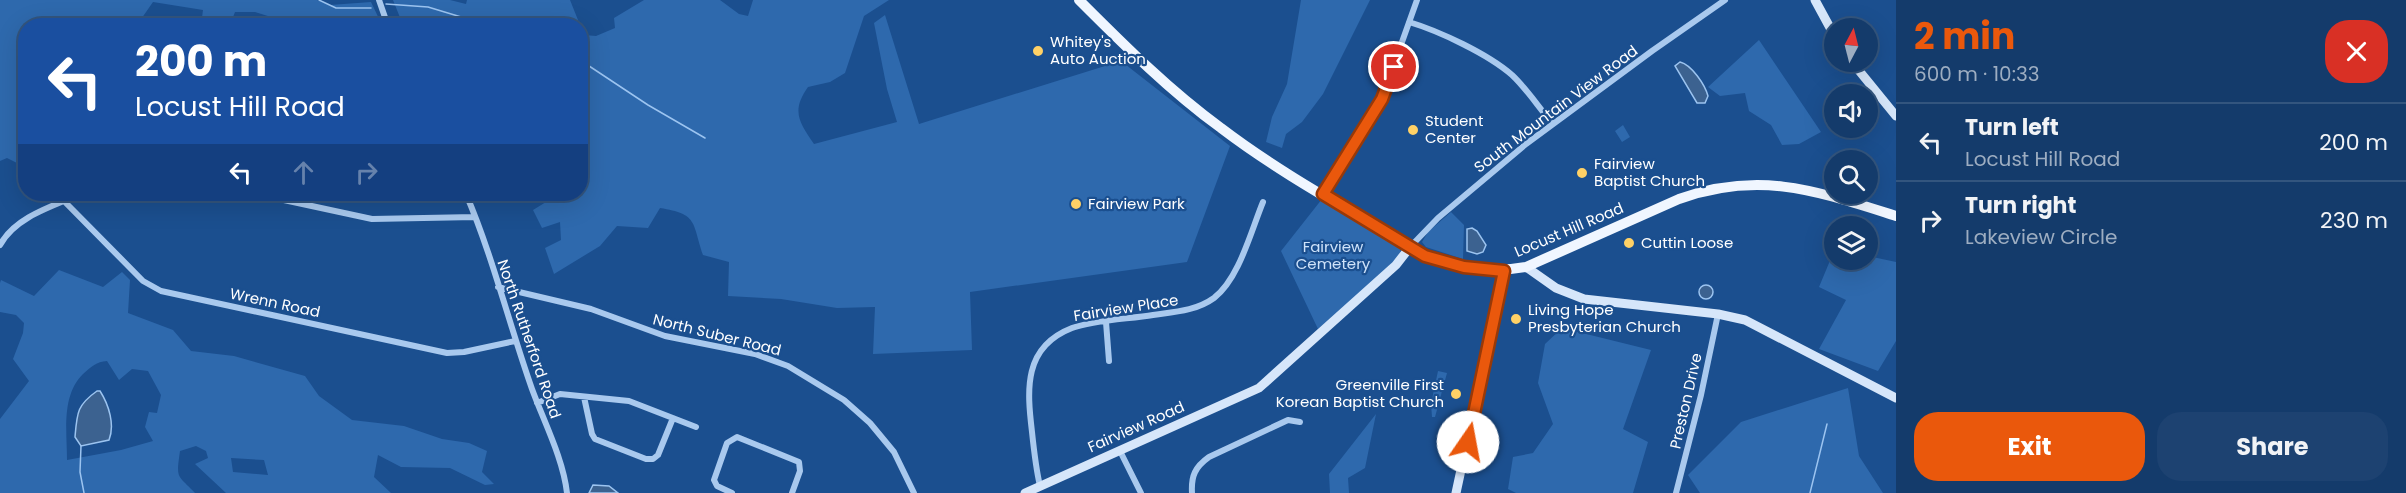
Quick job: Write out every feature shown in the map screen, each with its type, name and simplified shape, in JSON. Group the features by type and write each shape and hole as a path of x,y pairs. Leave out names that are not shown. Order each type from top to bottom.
{"main road":[{"name":"Locust Hill Road","path":"1078,0 1164,81 1200,112 1248,147 1425,256 1470,268 1504,271 1526,267 1679,199 1726,185 1760,183 1792,188 1896,216"}],"street":[{"path":"379,0 385,18"},
{"path":"1323,194 1382,99 1417,0"},
{"path":"1815,0 1825,18"},
{"name":"South Mountain View Road","path":"1410,247 1469,191 1553,124 1720,1"},
{"path":"1409,22 1449,39 1504,69 1518,81 1553,124"},
{"path":"1860,72 1896,116"},
{"path":"0,246 5,236 18,224 64,201"},
{"name":"Wrenn Road","path":"64,201 142,281 161,291 447,353 464,352 515,341"},
{"path":"288,201 372,219 476,217"},
{"name":"North Rutherford Road","path":"469,201 515,341 562,469 567,493"},
{"name":"Fairview Place","path":"1040,486 1028,394 1031,372 1042,351 1062,333 1080,326 1191,310 1215,297 1235,272 1263,202"},
{"name":"Fairview Road","path":"1025,493 1259,388 1396,265 1410,247"},
{"path":"1526,267 1556,288 1584,299 1737,317 1761,326 1896,398"},
{"path":"1456,493 1504,271"},
{"name":"North Suber Road","path":"498,287 591,309 665,336 755,354 788,366 844,400 870,423 894,452 914,493"},
{"name":"Preston Drive","path":"1676,493 1701,395 1718,314"},
{"path":"1106,322 1109,361"},
{"path":"537,403 560,394 633,402 696,427"},
{"path":"584,397 595,439 646,459 658,456 673,418"},
{"path":"1192,493 1193,473 1199,464 1209,457 1288,420 1300,422"},
{"path":"732,493 717,486 714,477 727,443 737,437 799,462 800,471 792,493"},
{"path":"1120,451 1141,493"}],"green space":[{"path":"0,0 317,0 330,5 371,2 379,18 274,18 255,12 235,12 233,18 202,18 203,10 153,2 142,18 18,18 18,164 7,158 0,161"},
{"path":"393,0 450,0 466,4 467,0 570,0 577,18 400,18"},
{"path":"644,0 720,0 739,14 748,16 753,0 889,0 864,16 845,73 830,82 808,87 803,95 798,110 799,116 814,144 897,122 887,89 874,23 885,15 919,124 1121,61 1230,146 1187,262 970,292 972,350 873,354 875,307 837,308 781,299 728,296 729,262 703,255 692,221 672,210 660,208 648,228 617,226 600,246 554,274 545,248 561,240 560,222 542,228 533,210 548,201 588,201 588,35 596,36 615,28 614,18"},
{"path":"1301,0 1370,0 1323,94 1302,122 1286,134 1282,148 1266,142 1272,117 1287,84"},
{"path":"1759,40 1821,132 1799,144 1782,145 1771,125 1749,111 1745,93 1720,96 1708,87"},
{"path":"1623,125 1630,137 1622,142 1615,131"},
{"name":"Fairview Cemetery","path":"1322,199 1399,244 1401,250 1398,258 1318,329 1281,251"},
{"path":"1451,212 1464,225 1463,259 1426,247 1422,242 1428,232"},
{"path":"1878,258 1896,262 1896,341 1878,371 1819,349 1846,300 1819,287 1826,270 1878,270"},
{"path":"59,270 103,287 122,272 130,280 128,313 173,330 191,351 234,356 305,376 319,396 352,420 404,426 442,439 469,443 487,451 482,472 494,484 485,485 450,468 401,467 378,455 374,477 391,493 226,493 195,464 208,458 206,451 196,446 180,451 178,467 179,476 195,493 0,493 0,419 29,381 13,359 23,333 24,323 16,315 0,312 1,280 34,296","holes":["107,361 119,380 132,369 148,371 161,395 157,413 149,412 145,427 153,441 121,450 67,460 66,426 71,393 86,371 97,363","231,458 264,460 268,475 233,472"]},
{"path":"1562,328 1651,350 1623,429 1648,442 1633,493 1516,493 1508,489 1513,457 1533,453 1553,424 1538,383 1545,344"},
{"path":"1438,371 1447,373 1435,417 1432,417 1431,404"},
{"path":"1848,388 1859,456 1883,493 1700,493 1688,475 1741,422"},
{"path":"1376,414 1365,468 1348,478 1349,493 1330,493 1329,474"}],"shaded area":[{"path":"1680,62 1689,67 1701,81 1708,96 1705,103 1697,103 1675,66"},
{"path":"1472,228 1477,231 1486,245 1483,252 1477,254 1467,251 1467,229"},
{"path":"1703,285 1709,285 1713,292 1709,299 1703,299 1699,295 1699,289"},
{"path":"100,391 106,402 111,422 111,434 109,440 81,446 75,437 79,410 85,401"},
{"path":"593,485 609,486 618,493 589,493"}],"waterway":[{"path":"319,0 336,8 371,8"},
{"path":"386,4 428,7 464,18"},
{"path":"588,65 648,105 705,138"},
{"path":"1810,493 1827,424"},
{"path":"81,446 80,472 84,493"}],"place":[{"name":"Whitey's Auto Auction","path":"1038,51"},
{"name":"Student Center","path":"1413,130"},
{"name":"Fairview Baptist Church","path":"1582,173"},
{"name":"Fairview Park","path":"1076,204"},
{"name":"Cuttin Loose","path":"1629,243"},
{"name":"Living Hope Presbyterian Church","path":"1516,319"},
{"name":"Greenville First Korean Baptist Church","path":"1456,394"}],"route":[{"path":"1394,67 1382,99 1323,194 1425,256 1464,267 1504,271 1468,442"}]}
